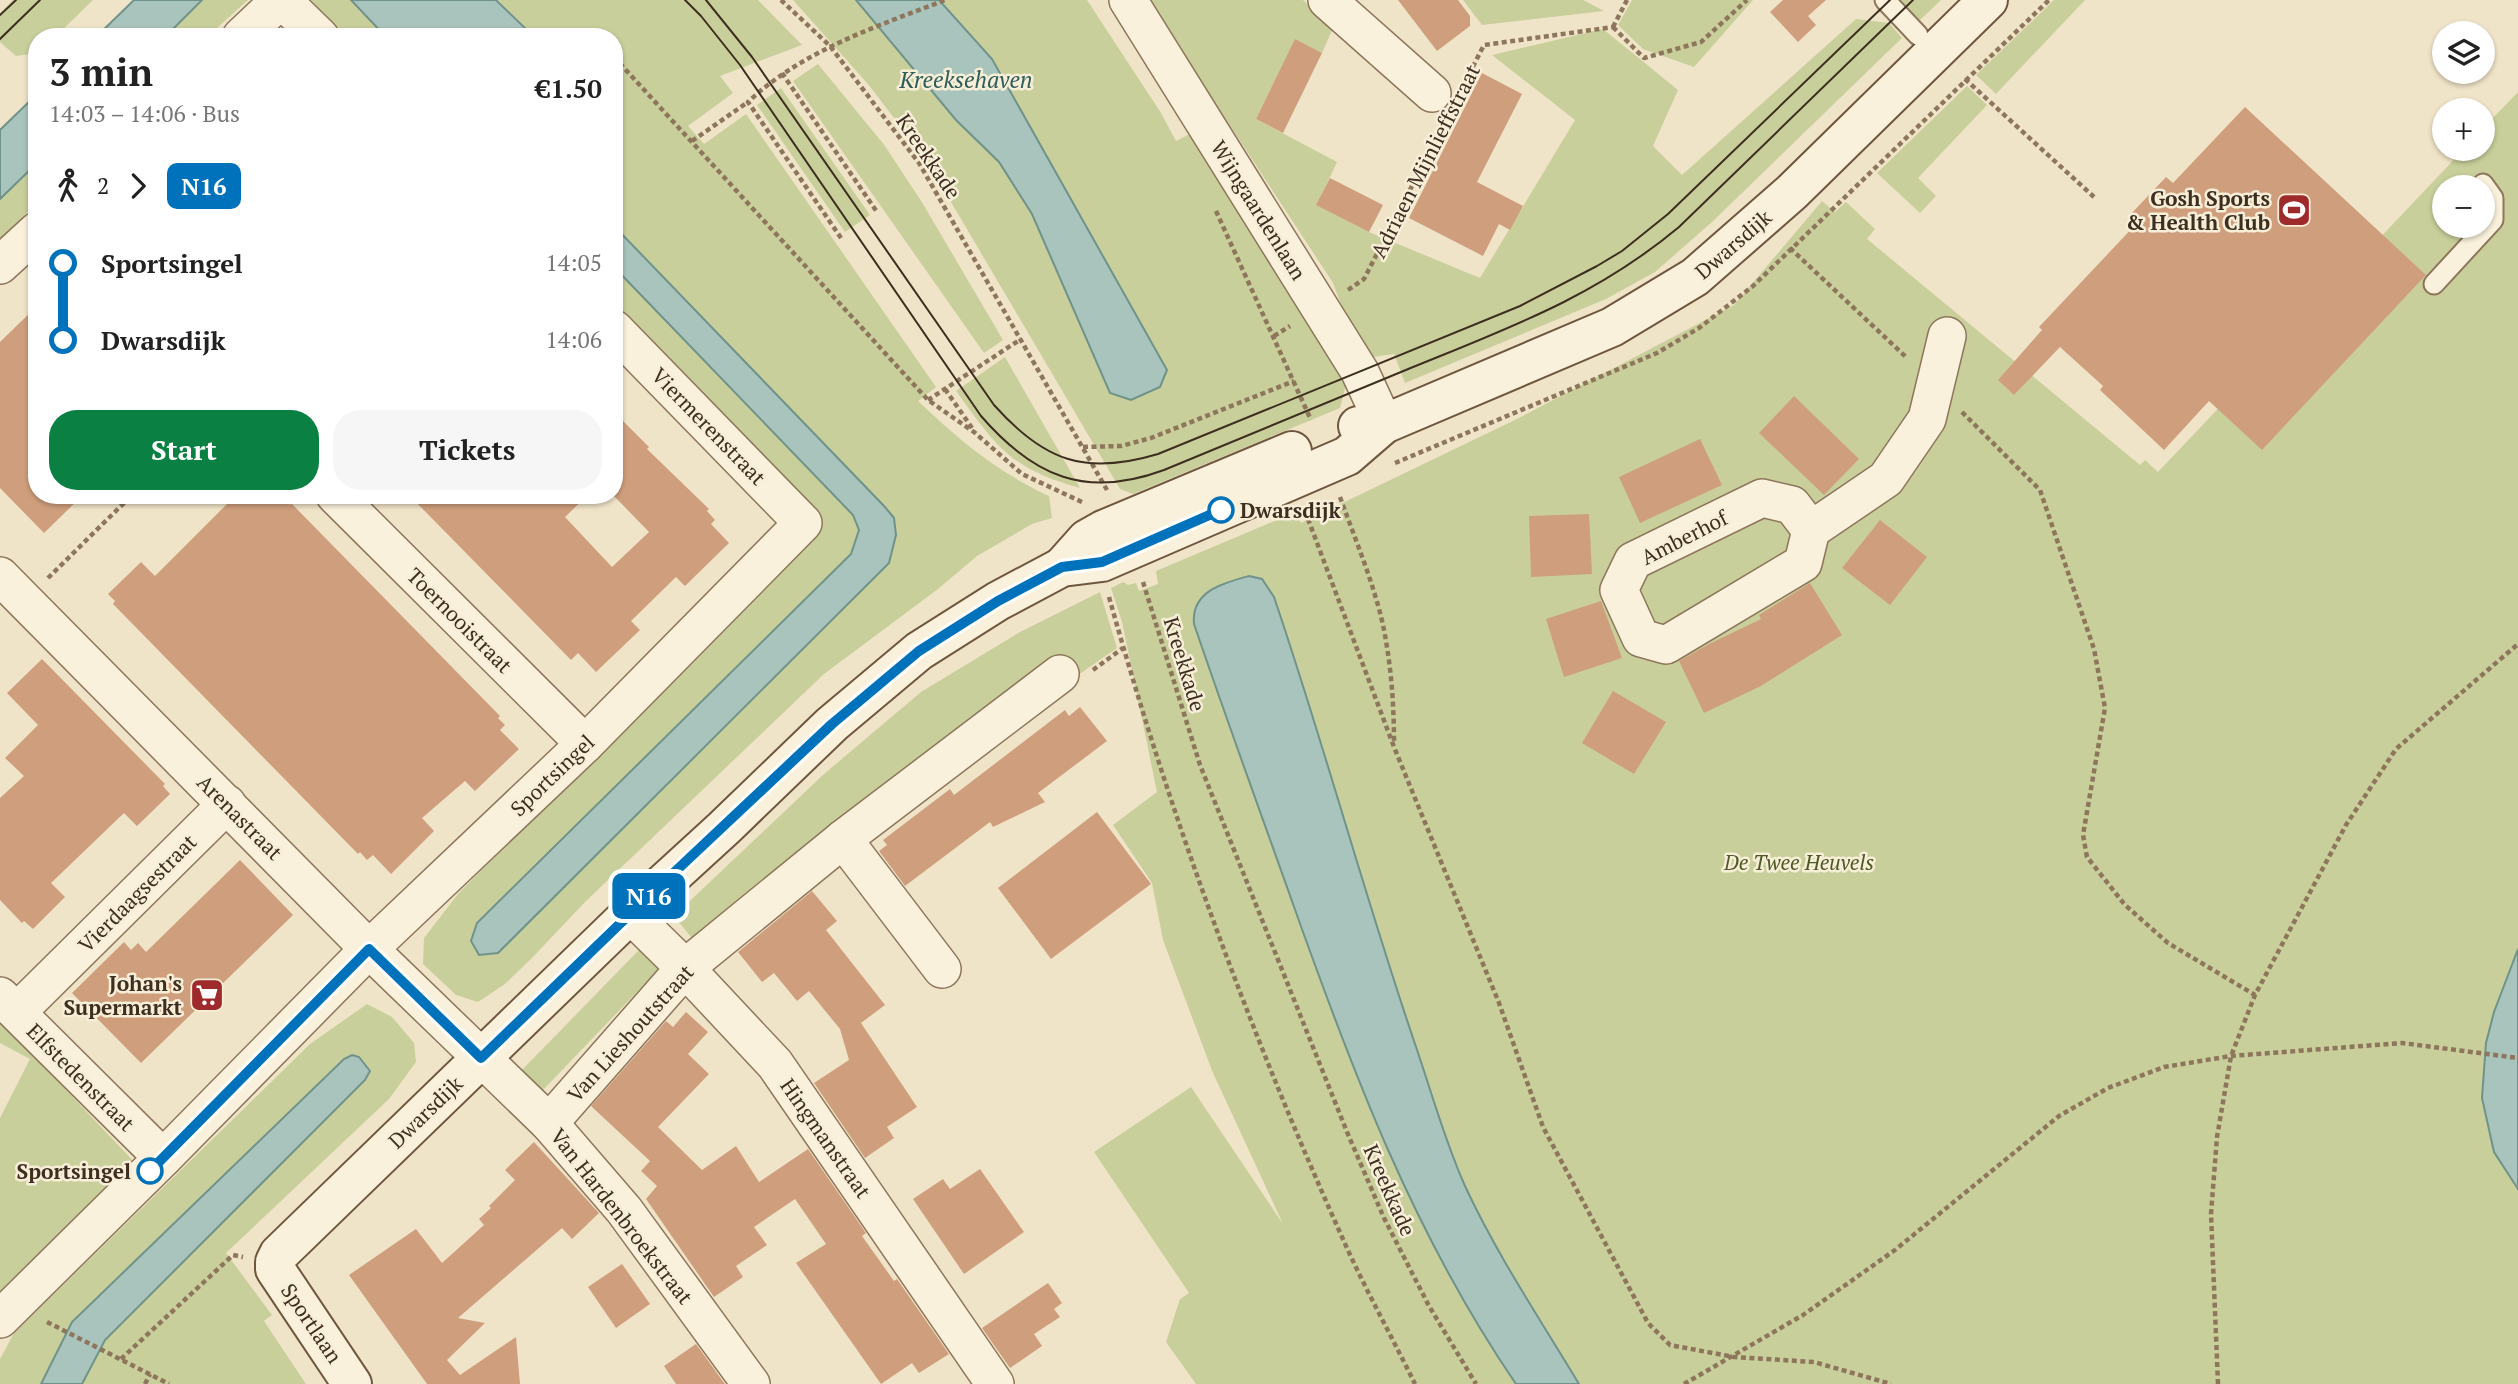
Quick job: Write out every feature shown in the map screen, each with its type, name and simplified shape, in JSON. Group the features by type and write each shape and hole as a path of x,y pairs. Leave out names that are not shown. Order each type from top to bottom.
{"street":[{"path":"251,28 281,0 311,28"},
{"name":"Wijngaardenlaan","path":"1128,0 1360,372 1384,424"},
{"name":"Adriaen Mijnlieffstraat","path":"1327,0 1447,100"},
{"name":"Dwarsdijk","path":"275,1262 279,1254 630,914 832,724 919,651 998,601 1062,567 1102,562 1118,539 1323,452 1355,450 1384,424 1612,327 1695,278 1792,192 1927,43 1988,0"},
{"path":"0,265 28,239"},
{"path":"1811,530 1886,479 1927,419 1947,336"},
{"name":"Viermerenstraat","path":"623,338 803,523"},
{"name":"Amberhof","path":"1762,498 1791,505 1811,530 1803,563 1666,645 1641,638 1619,590 1633,561 1762,498"},
{"name":"Toernooistraat","path":"344,504 585,744"},
{"name":"Sportsingel","path":"0,1319 369,949 585,744 803,523"},
{"name":"Arenastraat","path":"12,589 369,949 481,1058"},
{"name":"Van Lieshoutstraat","path":"549,1123 685,968 843,839 1060,674"},
{"name":"Vierdaagsestraat","path":"8,1004 227,804"},
{"path":"843,839 942,970"},
{"name":"Hingmanstraat","path":"630,914 775,1064 995,1384"},
{"name":"Elfstedenstraat","path":"8,1004 163,1158"},
{"name":"Van Hardenbroekstraat","path":"481,1058 549,1123 624,1210 751,1384"},
{"name":"Sportlaan","path":"275,1262 275,1269 352,1384"}],"lane":[{"path":"1885,0 1927,43"},
{"path":"2434,284 2476,238"}],"path":[{"name":"Kreekkade","path":"781,0 830,46 919,163 1104,484 1118,539 1200,765 1347,1132 1384,1218 1429,1306 1476,1384"},
{"path":"692,141 748,102 782,73 830,46 945,0"},
{"path":"1627,0 1613,27 1643,58 1701,43 1747,0"},
{"name":"Adriaen Mijnlieffstraat","path":"1364,279 1447,100 1484,45 1613,27"},
{"path":"1927,43 2094,197"},
{"path":"623,67 928,400 974,432 1022,474 1083,502 1118,539 1119,569 1106,586 1123,648 1196,872 1238,988 1342,1238 1415,1384"},
{"path":"782,73 877,212"},
{"path":"748,102 841,238"},
{"path":"1211,201 1294,381 1370,577 1383,624 1394,697 1394,747"},
{"path":"1784,242 1936,384 2040,490 2094,649 2105,708 2083,835 2087,857 2125,905 2168,943 2255,995"},
{"path":"928,400 1021,339"},
{"path":"1083,447 1121,446 1151,438 1294,381"},
{"path":"945,388 974,432"},
{"path":"1302,502 1394,747 1499,1003 1543,1127 1648,1323 1670,1345 1734,1357 1814,1362 1891,1384"},
{"path":"12,589 120,504"},
{"path":"2218,1384 2211,1214 2217,1137 2231,1056 2255,995 2346,825 2396,749 2518,644"},
{"path":"1104,662 1123,648"},
{"path":"1684,1384 1803,1315 1895,1250 2059,1116 2108,1088 2164,1067 2231,1056 2402,1044 2518,1058"},
{"path":"121,1359 233,1255 275,1262"},
{"path":"46,1321 169,1384"},
{"path":"145,1384 150,1374"}],"green space":[{"path":"13,0 93,0 64,28 28,28 28,54 16,56 0,42 0,13"},
{"path":"202,0 248,0 217,28 174,28"},
{"path":"311,0 351,0 377,28 337,28"},
{"path":"498,0 758,0 802,45 720,76 733,93 688,126 704,144 746,114 936,387 918,401 979,454 1012,477 1049,496 1052,518 1032,524 977,556 938,589 824,674 585,902 505,984 478,1002 456,995 423,964 424,938 458,894 810,536 623,323 623,276 853,515 859,530 851,554 477,923 479,955 498,953 889,563 885,507 623,235 623,28 525,28"},
{"path":"793,0 856,0 956,120 999,162 1032,214 1167,370 992,59 939,0 1087,0 1161,113 1176,141 1194,132 1348,377 1340,408 1133,494 1120,489 941,185 868,84"},
{"path":"1148,0 1303,0 1333,28 1322,53 1295,40 1256,119 1337,162 1317,205 1369,232 1480,278 1575,120 1492,55 1603,29 1678,90 1653,146 1682,175 1856,19 1889,23 1902,38 1712,222 1655,272 1606,299 1405,383 1394,354 1373,357 1340,302 1333,283"},
{"path":"1463,0 1583,0 1604,11 1482,25"},
{"path":"1632,0 1753,0 1694,67 1643,49 1618,25"},
{"path":"1900,0 1941,0 1918,22 1899,4"},
{"path":"2054,0 2085,0 1996,94 1976,75"},
{"path":"818,64 885,146 923,204 1003,340 984,353 793,81"},
{"path":"1967,86 1987,105 1918,178 1936,196 1920,213 1877,173"},
{"path":"781,88 870,215 845,232 757,105"},
{"name":"De Twee Heuvels","path":"2518,92 2518,1384 1196,1384 1166,1342 1180,1299 1189,1293 1094,1152 1191,1087 1283,1224 1213,1073 1163,940 1152,883 1113,825 1157,792 1122,622 1111,588 1123,582 1128,585 1136,583 1139,591 1158,584 1156,571 1296,512 1301,523 1519,418 1734,305 1822,201 1835,212 1846,202 1875,229 1867,239 2140,465 2145,460 2158,472 2432,183 2432,238 2495,238 2495,175 2439,175 2453,161 2495,161 2495,116"},
{"path":"28,172 28,212 0,239 0,199"},
{"path":"1005,357 1080,488 1037,473 1007,453 982,427 956,391"},
{"path":"1100,592 1117,648 695,942 674,916 824,774 921,692 1020,632"},
{"path":"639,950 660,968 542,1091 521,1071"},
{"path":"367,1004 392,1017 414,1043 416,1062 389,1099 226,1253 272,1315 264,1321 306,1384 82,1384 105,1340 72,1322 41,1384 0,1384 0,1359 14,1333 310,1044"},
{"path":"0,1020 136,1164 0,1298 0,1118 30,1059 0,1043"}],"water":[{"path":"134,0 202,0 174,28 105,28"},
{"path":"351,0 496,0 525,28 377,28"},
{"name":"Kreeksehaven","path":"856,0 939,0 992,59 1167,370 1160,387 1131,400 1110,393 1032,214 999,162 956,120"},
{"path":"28,103 28,172 0,199 0,130"},
{"path":"623,235 885,507 894,518 896,535 889,563 498,953 479,955 471,941 477,923 851,554 859,530 853,515 623,276"},
{"path":"1249,576 1262,579 1274,597 1396,986 1457,1168 1477,1212 1505,1262 1579,1384 1516,1384 1480,1328 1416,1211 1363,1091 1194,624 1194,613 1203,596 1219,586"},
{"path":"2518,949 2518,1189 2494,1152 2482,1098 2486,1043 2494,1012"},
{"path":"352,1055 359,1057 370,1071 365,1080 105,1340 82,1384 41,1384 72,1322 344,1059"}],"building":[{"path":"1398,0 1458,0 1470,16 1470,26 1437,51"},
{"path":"1783,0 1826,0 1808,16 1816,25 1798,42 1770,12"},
{"path":"1295,39 1322,53 1283,133 1256,119"},
{"path":"1482,73 1522,94 1477,182 1523,206 1510,230 1499,224 1483,256 1409,218"},
{"path":"2245,107 2426,275 2262,450 2209,401 2164,450 2100,390 2103,386 2060,347 2014,395 1998,380 2042,330 2039,327 2136,224 2128,217 2166,177 2173,183"},
{"path":"1330,178 1383,205 1369,232 1316,205"},
{"path":"28,315 28,504 74,504 44,533 0,488 0,342"},
{"path":"1794,396 1859,459 1824,495 1759,433"},
{"path":"623,421 649,447 647,449 709,509 707,511 715,520 711,524 729,543 685,586 676,577 631,621 640,630 596,672 578,653 571,660 418,504 579,504 565,517 612,567 649,532 622,504"},
{"path":"1700,439 1722,485 1640,523 1619,477"},
{"path":"227,504 292,504 500,716 498,718 505,725 500,730 519,749 475,791 465,781 422,818 434,831 391,874 373,855 367,860 360,852 358,854 113,604 115,601 108,594 141,562 155,576"},
{"path":"1589,514 1592,574 1531,577 1529,516"},
{"path":"1880,520 1927,557 1890,605 1842,568"},
{"path":"1810,583 1842,635 1761,686 1704,713 1679,661 1761,619 1759,615"},
{"path":"1601,601 1622,658 1564,677 1546,619"},
{"path":"42,659 165,784 163,786 170,794 137,826 124,813 51,883 65,897 33,929 24,921 22,923 0,900 0,798 24,776 5,758 38,725 7,693"},
{"path":"1613,691 1666,722 1634,774 1582,743"},
{"path":"1080,707 1107,741 1038,793 1045,802 993,827 990,822 905,886 879,851 887,845 883,840 950,789 954,795 1065,710 1069,716"},
{"path":"1097,812 1151,884 1051,959 998,888"},
{"path":"240,860 293,915 141,1063 72,993 124,942 131,950 138,943 146,952"},
{"path":"812,891 837,921 826,930 885,1005 861,1023 917,1107 887,1127 894,1138 865,1158 814,1083 849,1060 840,1029 809,991 797,1001 774,973 762,982 738,952"},
{"path":"686,1012 708,1032 688,1054 709,1074 658,1127 702,1170 736,1146 759,1182 808,1149 866,1233 862,1236 894,1281 897,1279 949,1354 919,1373 912,1363 881,1384 796,1263 826,1244 795,1199 754,1227 767,1245 736,1266 743,1277 714,1297 646,1199 657,1186 641,1171 650,1161 591,1106 666,1021 673,1027"},
{"path":"534,1142 599,1213 572,1239 562,1228 458,1318 485,1323 447,1360 460,1375 516,1337 520,1384 427,1384 349,1275 416,1229 442,1263 484,1225 479,1219 515,1180 505,1170"},
{"path":"980,1169 1024,1232 964,1274 913,1199 943,1179 950,1189"},
{"path":"622,1264 650,1304 616,1328 588,1287"},
{"path":"1048,1283 1062,1303 1054,1309 1060,1317 1034,1334 1042,1346 1010,1368 982,1328"},
{"path":"696,1344 725,1384 676,1384 664,1366"}],"tram line":[{"path":"0,15 16,0"},
{"path":"0,39 40,0"},
{"path":"685,0 740,65 981,416 1001,437 1042,468 1063,477 1086,482 1136,479 1164,470 1511,327 1614,274 1679,227 1913,0"},
{"path":"706,0 752,57 994,405 1012,424 1049,451 1067,459 1109,464 1158,454 1520,306 1597,266 1622,251 1668,214 1890,0"}],"bus line":[{"name":"N16","path":"150,1171 369,949 481,1058 832,724 919,651 998,601 1062,567 1102,562 1221,510"}],"place":[{"name":"Gosh Sports & Health Club","path":"2294,210"},
{"name":"Dwarsdijk","path":"1221,510"},
{"name":"Johan's Supermarkt","path":"207,995"},
{"name":"Sportsingel","path":"150,1171"}]}
